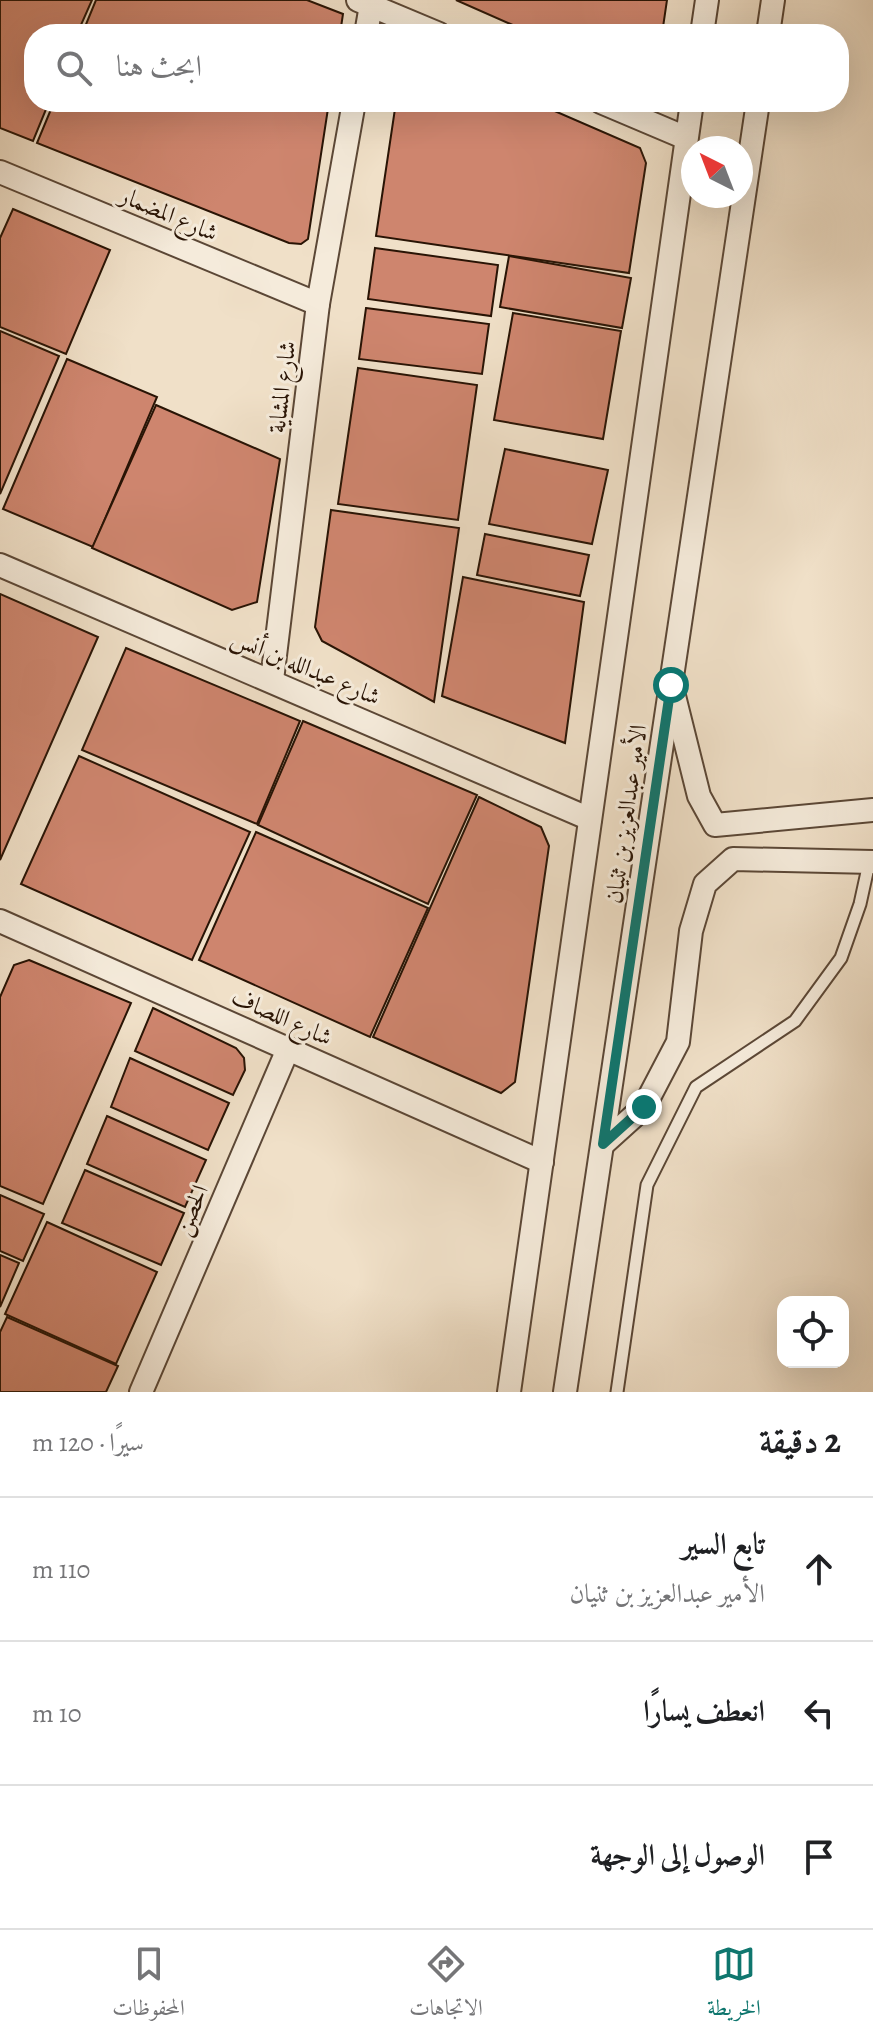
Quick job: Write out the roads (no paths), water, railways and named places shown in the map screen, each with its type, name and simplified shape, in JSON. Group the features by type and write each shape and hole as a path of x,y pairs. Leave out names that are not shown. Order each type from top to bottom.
{"street":[{"path":"703,24 707,0"},
{"path":"769,24 773,0"},
{"path":"365,24 364,3 415,24"},
{"name":"شارع المشاية","path":"272,680 318,304 352,112"},
{"path":"625,112 681,136"},
{"name":"الأمير عبدالعزيز بن ثنيان","path":"686,136 690,112"},
{"name":"الأمير عبدالعزيز بن ثنيان","path":"565,1392 757,112"},
{"name":"شارع المضمار","path":"0,172 318,304"},
{"name":"الأمير عبدالعزيز بن ثنيان","path":"509,1392 681,173"},
{"name":"شارع عبدالله بن أنس","path":"0,565 590,819"},
{"path":"671,685 699,796 715,825 873,810"},
{"path":"603,1144 644,1107 678,1042 691,931 705,884 733,859 871,862"},
{"name":"شارع اللصاف","path":"0,921 542,1162"},
{"name":"الحصن","path":"141,1392 288,1049"}],"lane":[{"path":"617,1392 647,1185 696,1087 795,1021 841,958 871,862"}]}
